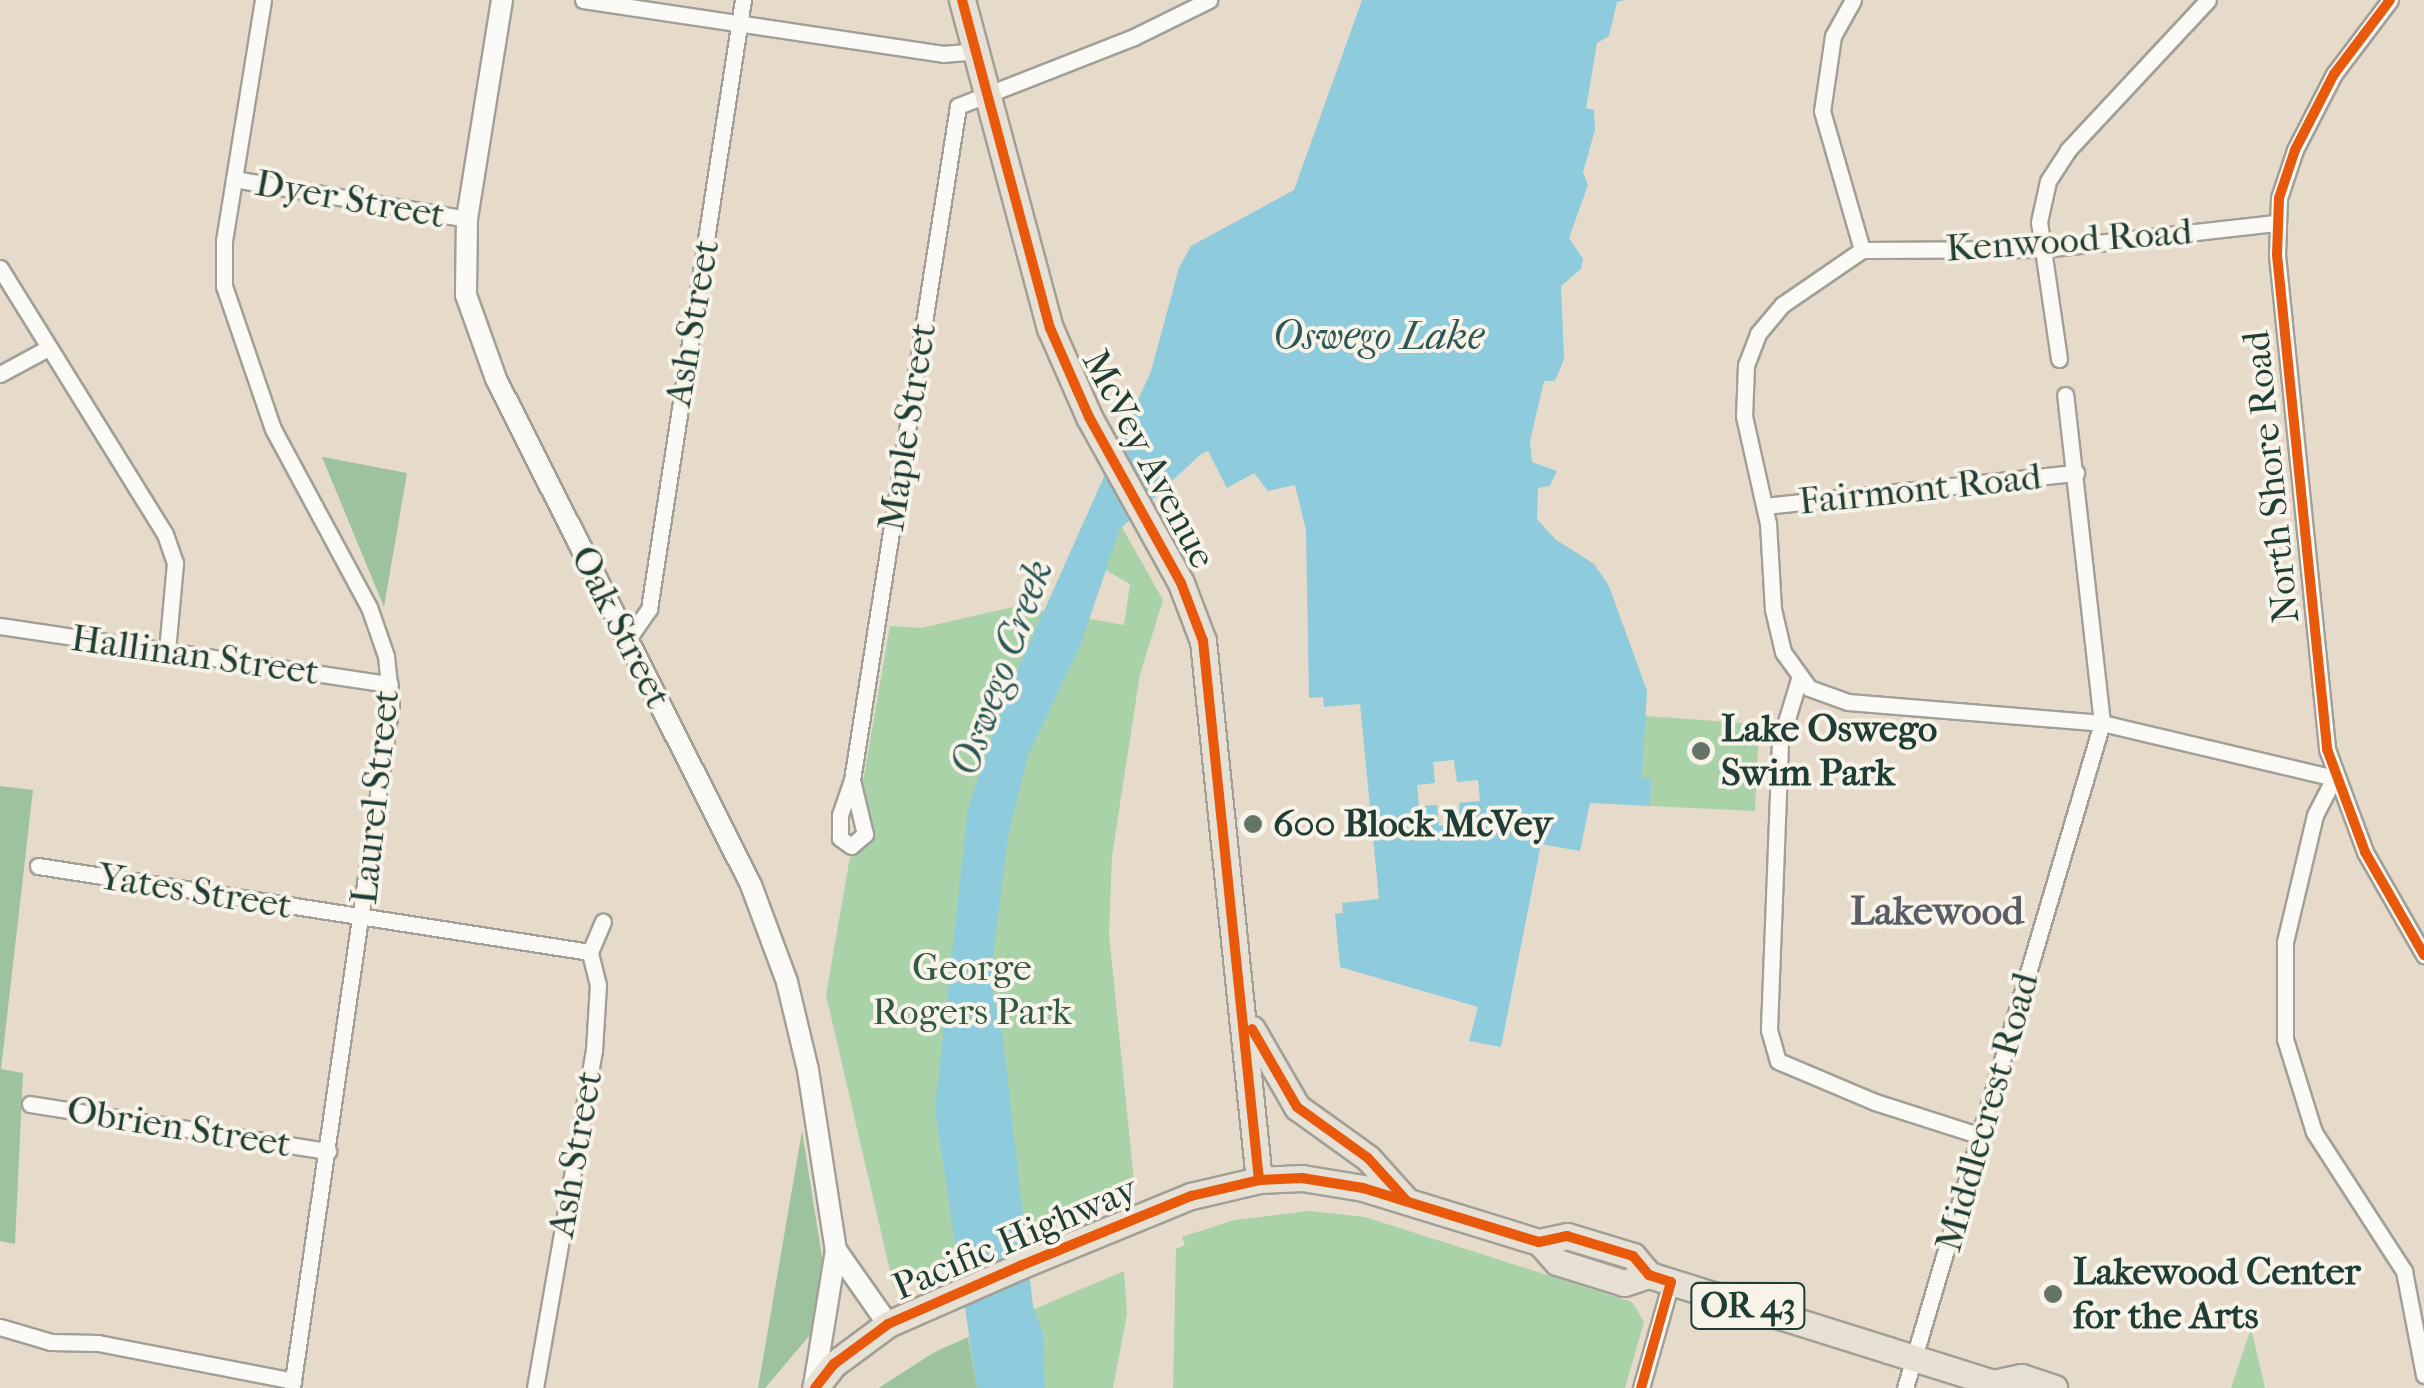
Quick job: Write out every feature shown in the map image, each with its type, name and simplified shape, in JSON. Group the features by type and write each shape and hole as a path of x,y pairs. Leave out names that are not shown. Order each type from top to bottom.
{"main road":[{"name":"McVey Avenue","path":"962,0 1050,328 1100,437 1189,602 1208,658 1260,1180"},
{"name":"McVey Avenue","path":"1244,1014 1297,1106 1368,1158 1406,1200"},
{"name":"OR 43","path":"1260,1180 1332,1182 1406,1200 1539,1242 1557,1262 1624,1282 1660,1278 1996,1385 2021,1378 2054,1388"},
{"name":"Pacific Highway","path":"814,1388 834,1364 898,1319 1190,1196 1260,1180"}],"street":[{"name":"Laurel Street","path":"263,0 223,260 232,317 273,429 369,606 390,684 362,918 293,1384"},
{"name":"Oak Street","path":"502,0 467,219 464,278 478,335 751,885 787,982 808,1070 836,1250 814,1388"},
{"path":"583,0 943,54 975,51"},
{"name":"Ash Street","path":"628,640 649,609 687,329 744,0"},
{"path":"986,90 1134,37 1209,0"},
{"path":"1853,0 1832,36 1822,110 1862,250 1782,306 1751,349 1742,399 1765,506 1773,609 1784,652 1800,676 1824,696 1848,702 2102,722 2334,778 2315,815 2284,942 2284,1039 2314,1132 2404,1271 2424,1375"},
{"path":"2060,359 2040,204 2058,162 2208,0"},
{"name":"North Shore Road","path":"2390,0 2320,97 2286,172 2276,224 2320,647 2322,720 2334,778 2366,852 2424,955"},
{"name":"Maple Street","path":"852,780 956,113 963,99 986,90"},
{"name":"Dyer Street","path":"234,180 467,219"},
{"name":"Kenwood Road","path":"1862,250 2044,249 2276,224"},
{"path":"0,268 165,534 176,564 167,651"},
{"path":"0,374 48,348"},
{"name":"Middlecrest Road","path":"1904,1388 2102,722 2065,395"},
{"name":"Fairmont Road","path":"1765,506 2076,472"},
{"name":"Hallinan Street","path":"0,626 390,684"},
{"path":"1800,676 1780,742 1768,1030 1778,1061 1875,1102 1981,1136"},
{"name":"Yates Street","path":"38,866 590,952"},
{"path":"590,952 603,922"},
{"name":"Ash Street","path":"535,1388 594,1050 598,985 590,952"},
{"name":"Obrien Street","path":"30,1104 328,1151"},
{"name":"Oak Street","path":"836,1250 898,1319"},
{"path":"1640,1388 1660,1278"},
{"path":"0,1327 51,1342 98,1343 293,1384"}],"green space":[{"path":"322,457 407,473 384,607"},
{"name":"George Rogers Park","path":"1110,506 1163,600 1140,674 1112,856 1109,934 1134,1181 894,1288 826,995 890,626 921,628 1017,606 1124,625 1130,584 1088,560"},
{"name":"Lake Oswego Swim Park","path":"1645,716 1759,724 1755,811 1650,806 1651,780 1642,779"},
{"path":"0,786 33,790 1,1069 23,1073 15,1244 0,1241"},
{"path":"802,1131 825,1276 816,1328 765,1388 758,1388"},
{"path":"1310,1211 1365,1217 1632,1302 1644,1322 1625,1388 1173,1388 1176,1249 1185,1245 1182,1237 1234,1220"},
{"path":"1124,1271 1127,1314 1113,1388 879,1388 938,1350"},
{"path":"2251,1328 2265,1388 2231,1388"},
{"path":"967,1338 977,1388 879,1388 930,1355"}],"water":[{"name":"Oswego Lake","path":"1362,0 1625,0 1617,2 1609,36 1597,43 1586,108 1594,110 1595,130 1583,172 1588,185 1569,238 1583,259 1581,269 1561,286 1564,359 1555,381 1544,381 1530,441 1532,462 1557,471 1550,486 1538,488 1537,519 1555,539 1594,564 1609,586 1647,691 1642,778 1651,779 1650,806 1590,803 1580,851 1541,844 1501,1047 1469,1041 1478,1007 1340,967 1335,914 1343,913 1342,903 1379,899 1360,704 1324,707 1323,697 1309,698 1306,530 1295,485 1268,491 1254,473 1227,488 1208,451 1201,454 1120,529 1080,646 1028,755 1008,836 990,979 1003,1039 1033,1306 1043,1333 1045,1388 977,1388 935,1109 968,809 1003,703 1151,371 1179,268 1191,246 1294,190"}],"pier":[{"path":"1454,760 1457,782 1478,780 1480,801 1459,803 1460,824 1439,826 1437,805 1419,806 1417,785 1435,783 1433,762"}],"cycle path":[{"path":"962,0 1050,328 1089,417 1181,583 1203,641 1259,1180"},
{"path":"2390,0 2334,74 2295,150 2279,198 2277,255 2327,749 2365,852 2424,955"},
{"path":"1252,1029 1297,1107 1368,1158 1406,1200"},
{"path":"815,1388 834,1364 888,1324 1020,1266 1191,1196 1259,1180 1302,1178 1363,1188 1539,1242 1567,1236 1633,1256 1649,1275 1671,1282 1641,1388"}],"place":[{"name":"Lake Oswego Swim Park","path":"1701,751"},
{"name":"600 Block McVey","path":"1253,824"},
{"name":"Lakewood Center for the Arts","path":"2053,1294"}],"district":[{"name":"Lakewood","path":"1937,911"}],"water label":[{"name":"Oswego Creek","path":"1002,668"}]}
